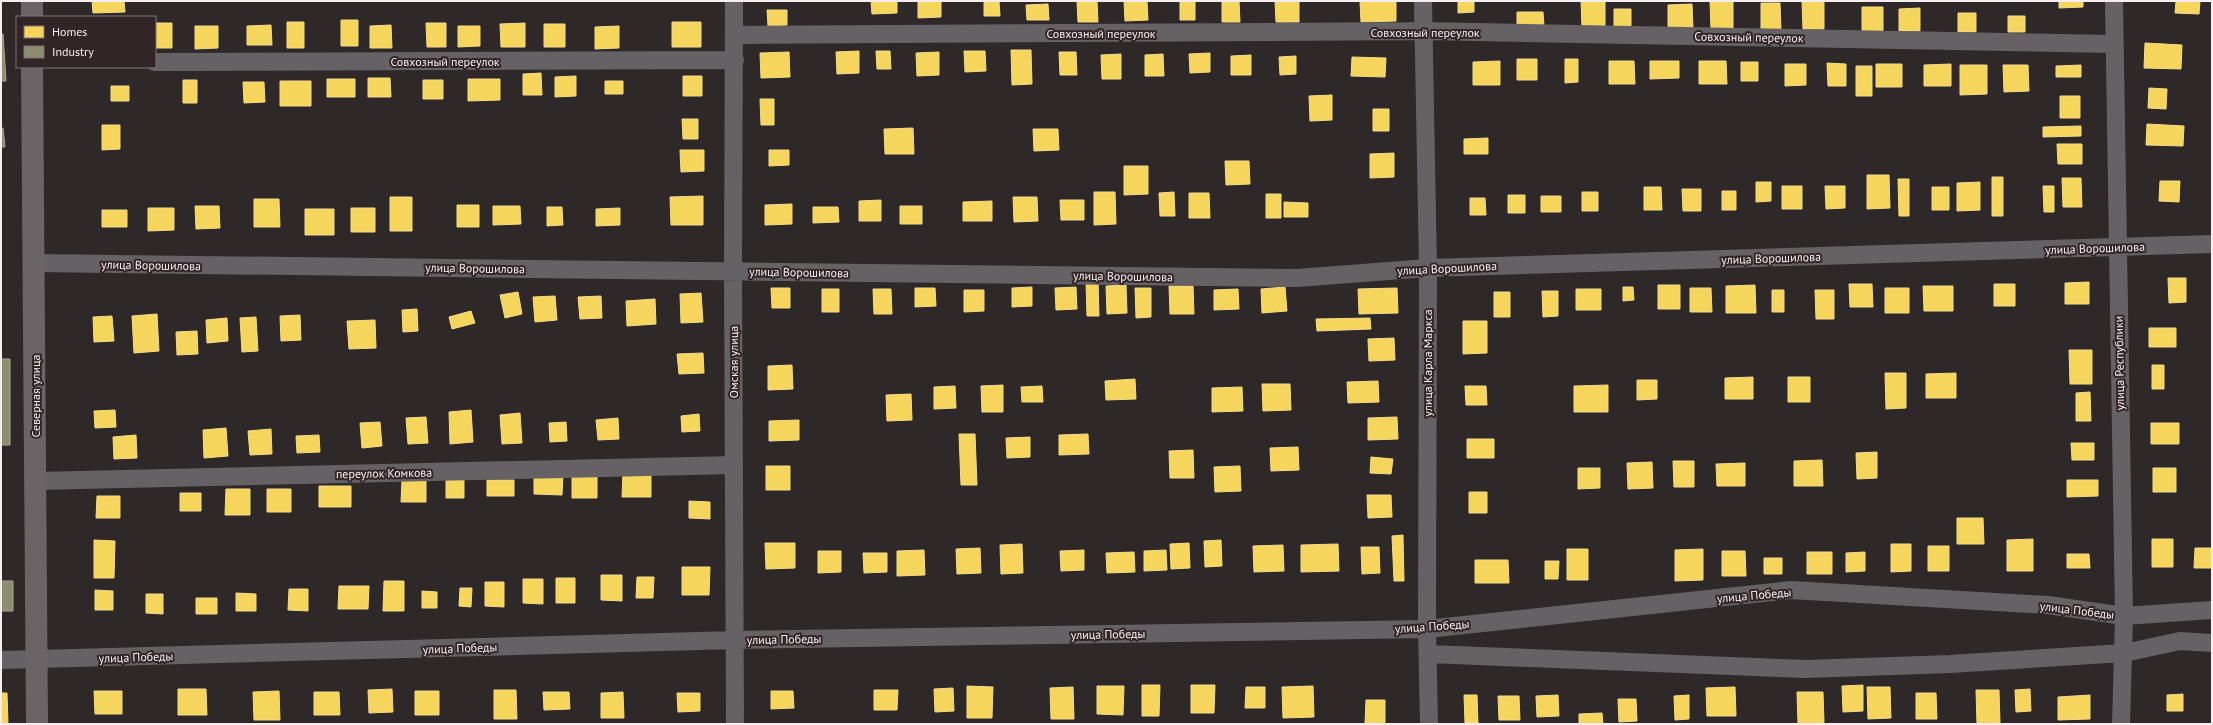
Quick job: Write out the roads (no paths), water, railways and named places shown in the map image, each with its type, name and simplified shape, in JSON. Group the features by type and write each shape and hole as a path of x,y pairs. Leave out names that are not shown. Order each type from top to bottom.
{"street":[{"path":"32,1 32,16"},
{"name":"Омская улица","path":"734,1 735,60 732,272 735,724"},
{"name":"улица Карла Маркса","path":"1424,1 1428,268 1427,629 1429,654 1429,724"},
{"name":"улица Республики","path":"2114,1 2124,616 2121,724"},
{"name":"Совхозный переулок","path":"735,35 1424,31 2114,44"},
{"name":"Совхозный переулок","path":"156,62 735,60"},
{"name":"Северная улица","path":"32,68 37,724"},
{"name":"улица Ворошилова","path":"34,263 1297,278 1428,268 2212,244"},
{"name":"переулок Комкова","path":"35,481 734,465"},
{"name":"улица Победы","path":"1,660 735,640 1427,629 1791,590 2048,605 2124,616 2212,610"},
{"path":"1429,654 1804,669 1950,664 2124,653 2180,642 2212,643"}]}
